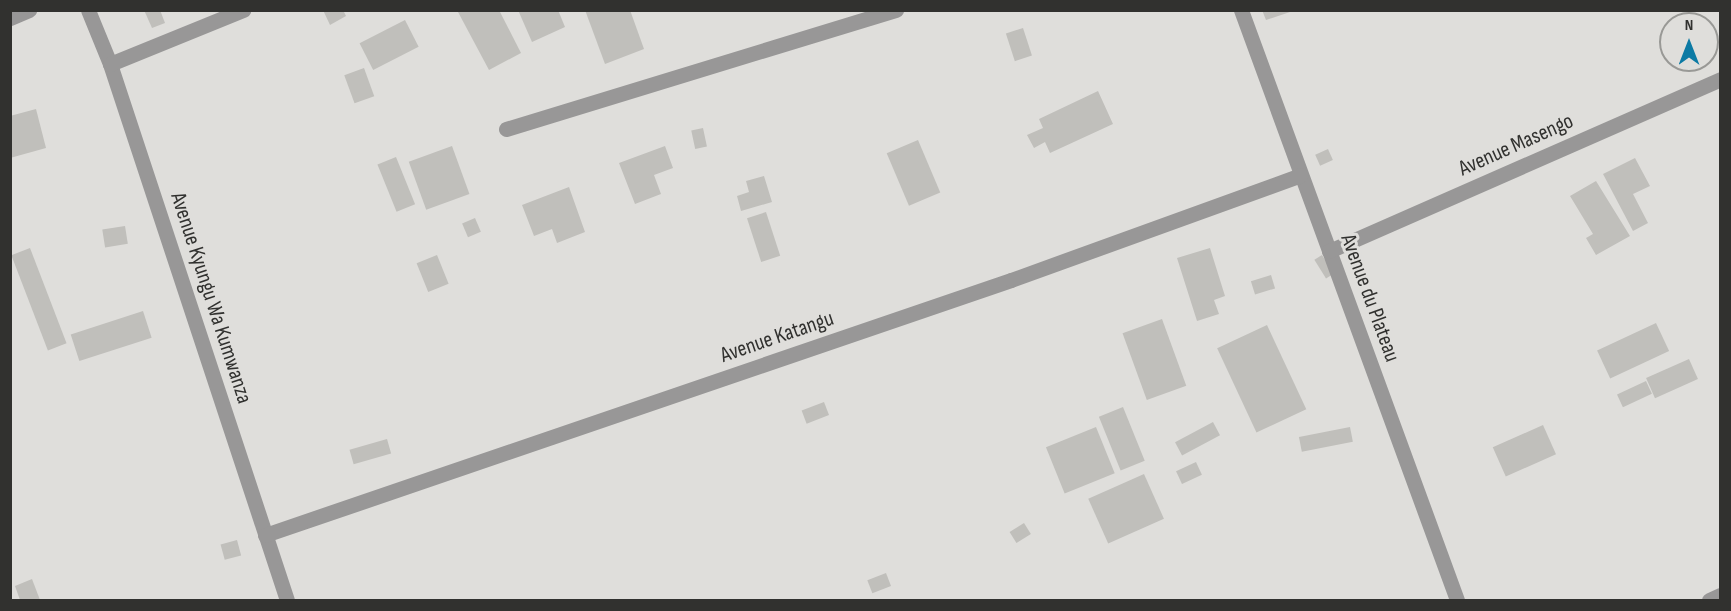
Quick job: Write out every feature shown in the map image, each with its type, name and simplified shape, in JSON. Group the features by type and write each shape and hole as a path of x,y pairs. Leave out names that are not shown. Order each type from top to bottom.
{"street":[{"path":"10,18 29,10"},
{"name":"Avenue Kyungu Wa Kumwanza","path":"88,10 110,64 287,600"},
{"path":"110,64 243,10"},
{"path":"506,129 896,10"},
{"name":"Avenue du Plateau","path":"1241,10 1458,600"},
{"name":"Avenue Masengo","path":"1329,251 1720,79"},
{"name":"Avenue Katangu","path":"265,535 1082,256 1300,175"},
{"path":"1709,600 1720,595"}],"building":[{"path":"144,10 160,10 165,23 152,28"},
{"path":"323,10 343,10 346,16 330,25"},
{"path":"461,10 499,10 521,53 489,70 458,12"},
{"path":"518,10 558,10 565,27 532,42"},
{"path":"585,10 630,10 644,49 605,64"},
{"path":"1262,10 1293,10 1293,11 1266,20"},
{"path":"405,20 419,47 373,70 360,43"},
{"path":"1023,28 1032,56 1015,61 1006,34"},
{"path":"364,68 374,96 355,103 344,75"},
{"path":"1098,91 1113,124 1050,153 1045,142 1034,148 1027,135 1043,128 1039,119"},
{"path":"36,109 46,148 10,158 10,116"},
{"path":"703,128 707,147 695,149 691,130"},
{"path":"918,140 940,192 909,206 887,153"},
{"path":"452,146 469,194 426,210 409,162"},
{"path":"665,146 673,168 654,175 661,194 635,204 619,163"},
{"path":"1328,149 1333,160 1320,166 1315,155"},
{"path":"396,157 415,204 397,212 377,164"},
{"path":"1635,158 1650,186 1633,194 1648,223 1633,231 1603,174"},
{"path":"764,176 772,202 741,211 737,196 749,192 746,181"},
{"path":"1596,181 1630,236 1596,255 1586,238 1593,234 1570,196"},
{"path":"569,187 585,232 557,243 552,229 534,236 522,205"},
{"path":"766,212 780,256 761,262 747,218"},
{"path":"475,218 481,232 468,237 462,223"},
{"path":"125,226 128,244 105,247 102,230"},
{"path":"30,248 67,343 48,350 11,255"},
{"path":"1210,248 1225,296 1214,300 1219,314 1197,321 1177,258"},
{"path":"437,255 449,284 428,292 417,263"},
{"path":"1322,255 1334,274 1326,278 1314,260"},
{"path":"1271,275 1275,288 1255,295 1251,281"},
{"path":"143,311 152,338 79,361 71,334"},
{"path":"1162,319 1186,386 1147,400 1123,333"},
{"path":"1656,323 1669,351 1610,379 1597,350"},
{"path":"1267,325 1306,409 1256,433 1217,348"},
{"path":"1689,359 1698,379 1655,398 1646,378"},
{"path":"1646,381 1652,394 1623,407 1617,395"},
{"path":"824,402 829,415 807,424 802,411"},
{"path":"1123,407 1145,461 1121,471 1099,417"},
{"path":"1213,422 1220,435 1182,455 1175,442"},
{"path":"1543,425 1556,454 1506,477 1493,447"},
{"path":"1096,427 1115,473 1065,494 1046,447"},
{"path":"1350,427 1353,442 1302,452 1299,437"},
{"path":"387,439 391,453 354,464 350,450"},
{"path":"1196,462 1202,475 1182,484 1176,471"},
{"path":"1144,474 1164,519 1108,544 1088,499"},
{"path":"1024,523 1031,534 1016,543 1010,532"},
{"path":"237,540 241,555 225,560 221,544"},
{"path":"886,573 891,586 872,593 867,580"},
{"path":"32,579 40,600 20,600 15,586"}]}
